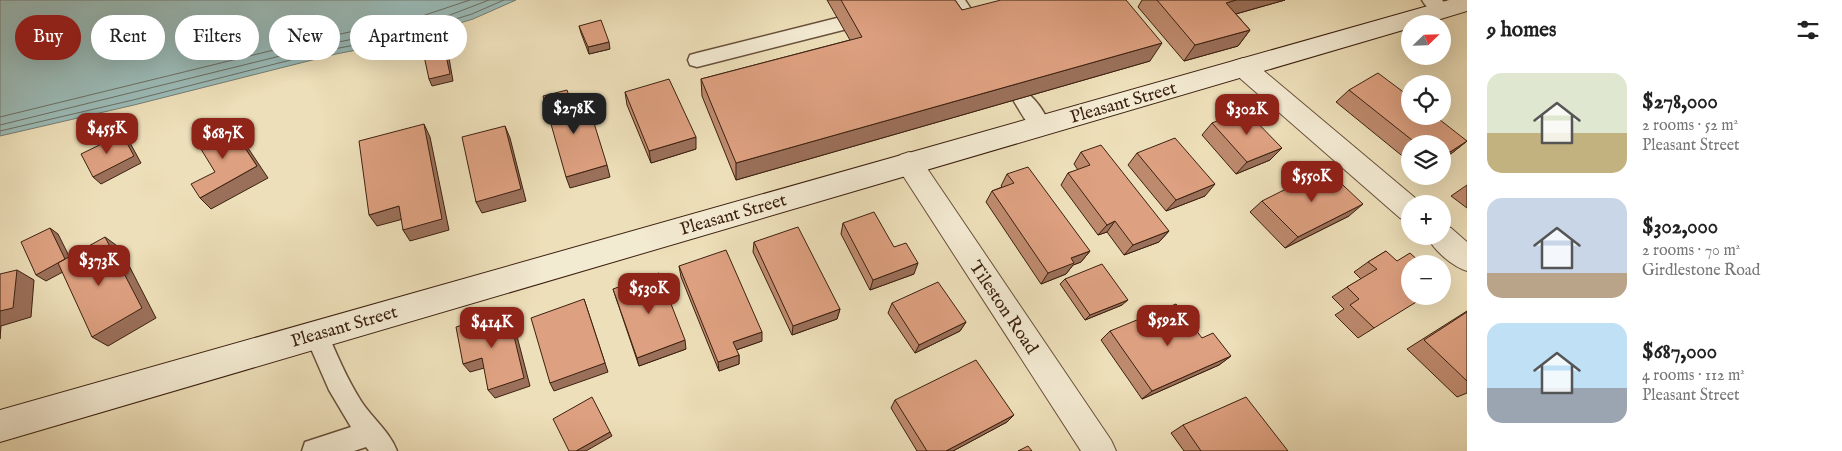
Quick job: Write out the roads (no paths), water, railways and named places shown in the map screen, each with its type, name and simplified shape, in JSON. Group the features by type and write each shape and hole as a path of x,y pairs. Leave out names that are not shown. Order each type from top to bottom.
{"main road":[{"name":"Pleasant Street","path":"0,426 1041,126 1243,67 1447,4"},
{"path":"1243,67 1401,202"},
{"name":"Tileston Road","path":"909,164 1100,451"},
{"path":"1451,245 1467,259"}],"lane":[{"path":"956,0 972,24"},
{"path":"697,60 841,24"},
{"path":"1022,98 1041,126"},
{"path":"314,451 377,442 342,394 317,334"}],"water":[{"path":"0,0 516,0 467,21 467,15 350,15 350,51 340,53 340,15 269,15 269,60 312,60 134,105 0,136"}]}
